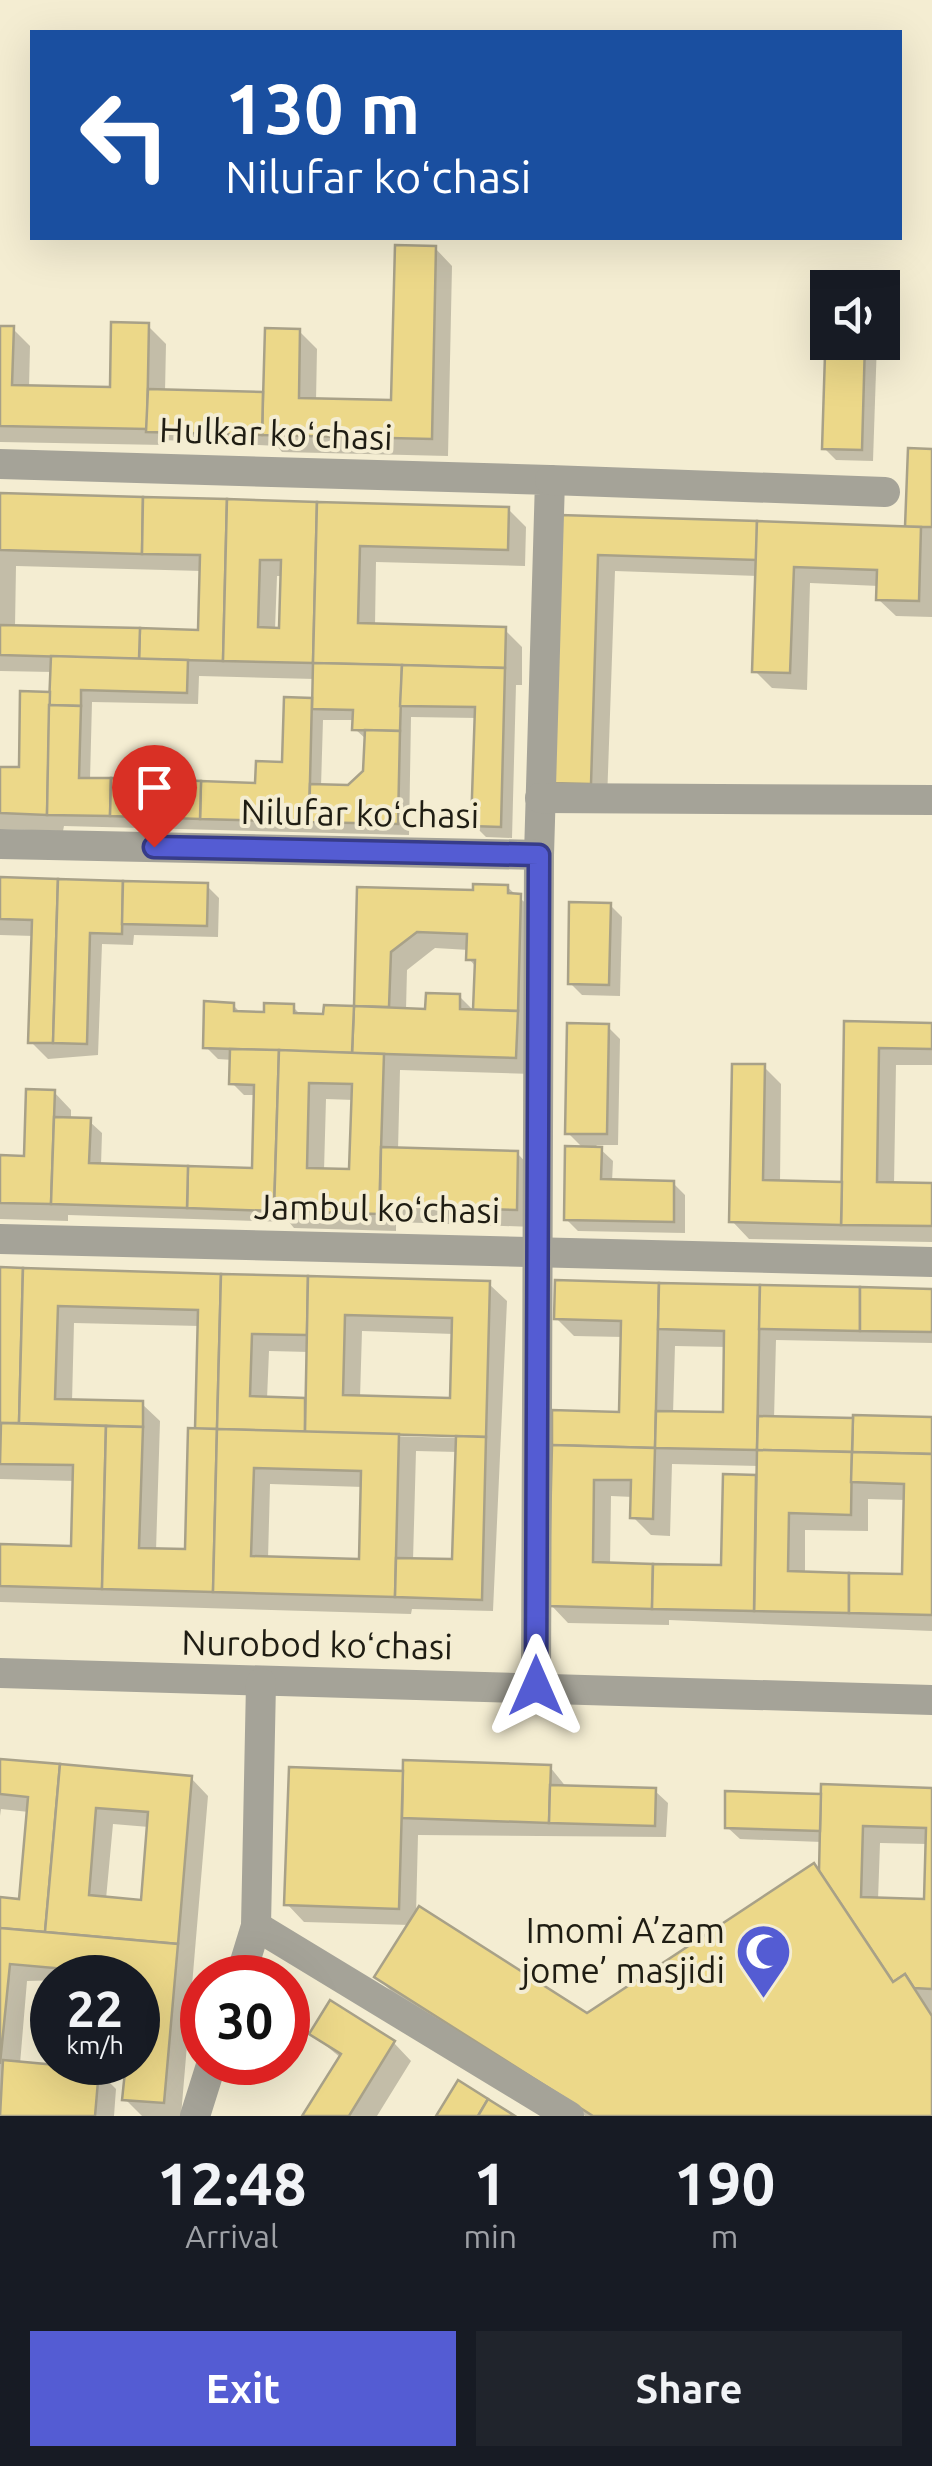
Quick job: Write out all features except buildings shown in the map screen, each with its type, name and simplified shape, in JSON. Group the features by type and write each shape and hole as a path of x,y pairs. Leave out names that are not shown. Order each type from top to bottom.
{"street":[{"name":"Hulkar koʻchasi","path":"0,464 885,492"},
{"path":"536,1686 539,855 550,480"},
{"path":"540,798 932,800"},
{"name":"Nilufar koʻchasi","path":"0,844 539,855"},
{"name":"Jambul koʻchasi","path":"0,1239 932,1262"},
{"name":"Nurobod koʻchasi","path":"0,1673 932,1700"},
{"path":"247,1955 256,1926 261,1683"},
{"path":"256,1926 569,2116"},
{"path":"195,2116 205,2085"}],"place":[{"name":"Imomi A’zam jome’ masjidi","path":"764,2000"}],"route":[{"path":"154,847 539,855 536,1686"}]}
